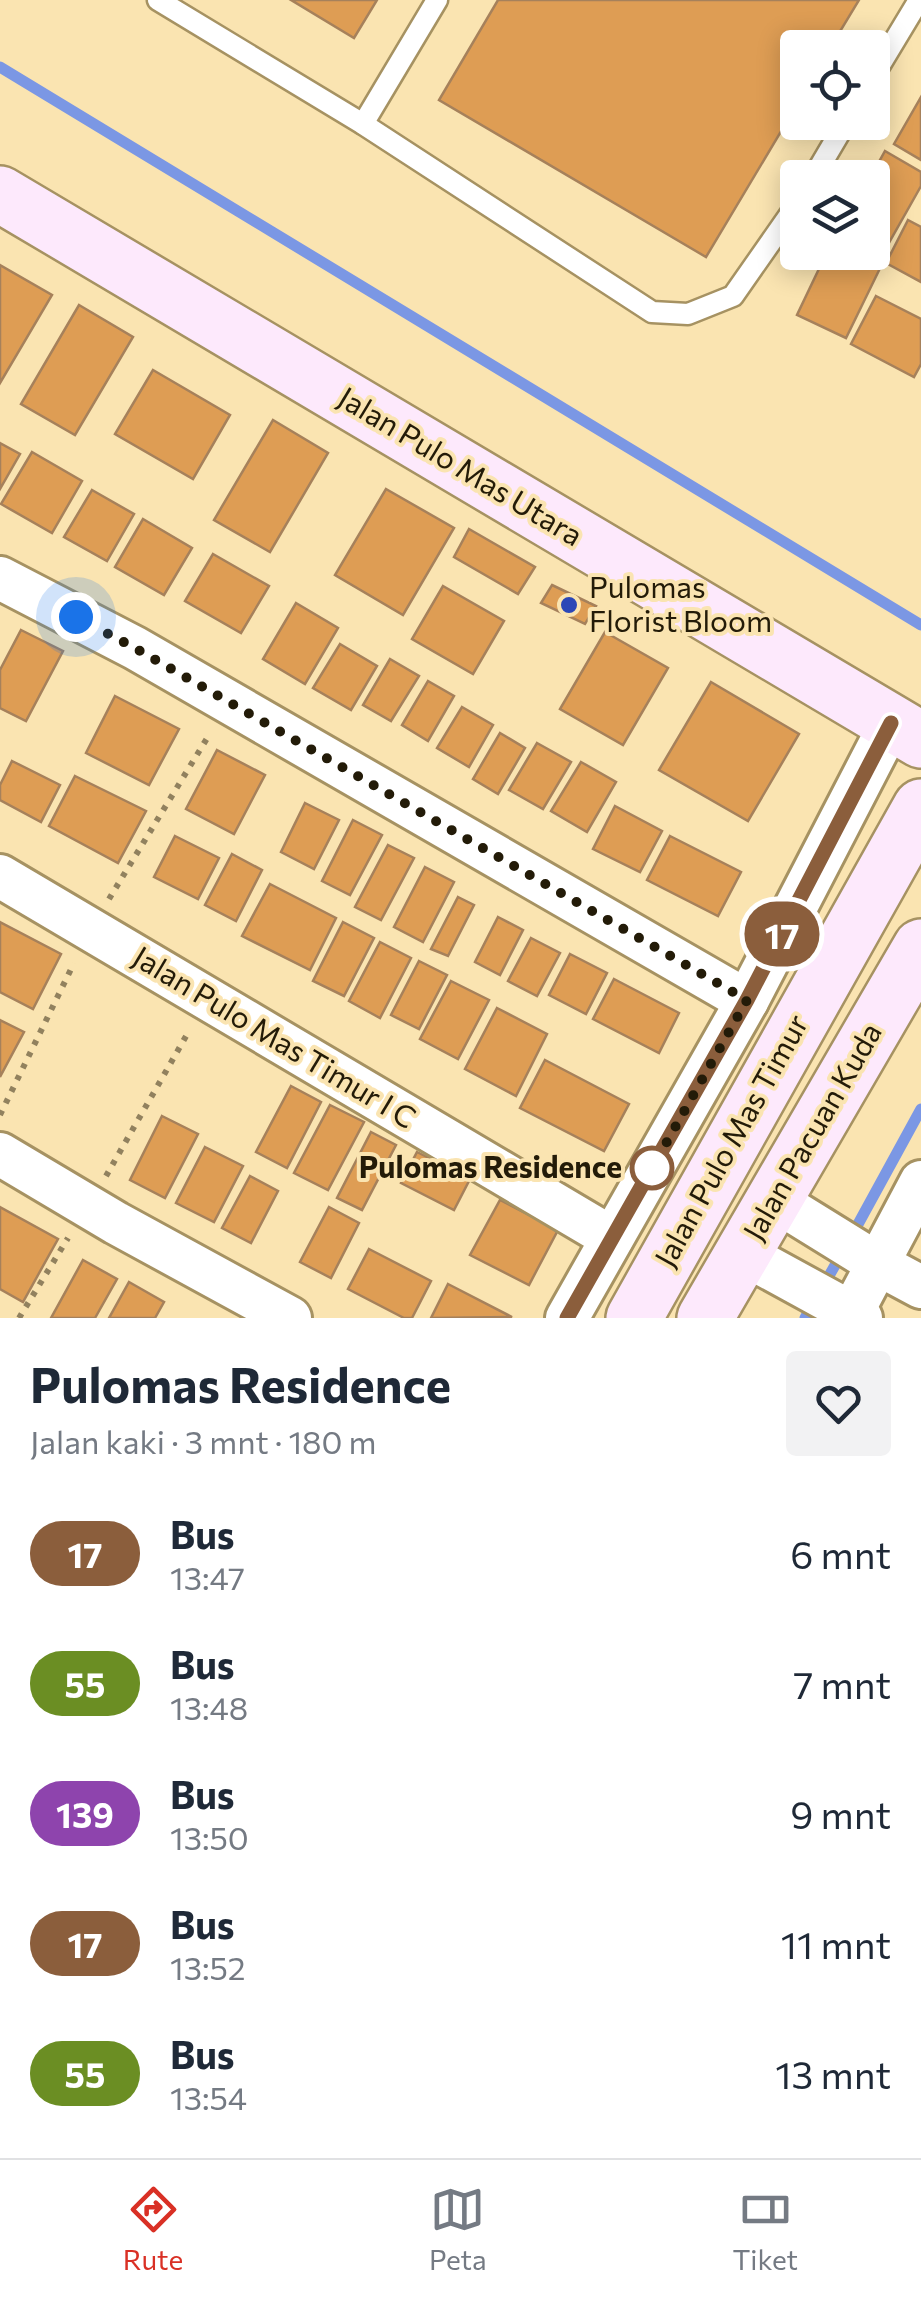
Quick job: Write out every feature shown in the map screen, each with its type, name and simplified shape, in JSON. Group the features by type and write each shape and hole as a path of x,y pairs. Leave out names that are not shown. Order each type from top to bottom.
{"street":[{"name":"Jalan Pulo Mas Utara","path":"0,194 906,732"},
{"path":"0,578 135,648 747,1000"},
{"name":"Jalan Pulo Mas Timur","path":"567,1318 747,1000 906,732"},
{"name":"Jalan Pulo Mas Timur","path":"634,1318 921,807"},
{"name":"Jalan Pulo Mas Timur I C","path":"0,876 612,1238"},
{"name":"Jalan Pacuan Kuda","path":"705,1318 754,1260 921,947"},
{"path":"0,1154 290,1318"},
{"path":"754,1260 849,1313 869,1259 921,1182"},
{"path":"784,1206 921,1287"}],"lane":[{"path":"158,0 364,124 652,312 688,314 733,296 780,229"},
{"path":"364,124 437,0"},
{"path":"890,49 920,0"}],"path":[{"path":"0,1115 92,928 227,704"},
{"path":"19,1318 103,1214 207,999"}],"building":[{"path":"291,0 377,0 354,38"},
{"path":"498,0 859,0 841,30 780,30 780,133 706,257 439,100"},
{"path":"921,97 921,160 894,144"},
{"path":"885,151 921,172 921,186 890,241 890,160 880,160"},
{"path":"908,220 921,227 921,282 890,265 890,255"},
{"path":"0,265 52,295 0,383"},
{"path":"818,270 879,270 846,338 797,315"},
{"path":"876,296 921,319 921,364 914,377 851,344"},
{"path":"79,305 133,337 75,435 21,404"},
{"path":"153,370 230,415 193,479 115,434"},
{"path":"273,420 328,453 270,552 214,520"},
{"path":"0,443 20,454 0,489"},
{"path":"32,452 82,481 52,533 1,504"},
{"path":"386,489 454,528 403,615 335,575"},
{"path":"92,490 134,514 107,561 64,537"},
{"path":"143,519 192,548 164,595 115,567"},
{"path":"469,529 535,567 518,594 454,557"},
{"path":"213,554 269,586 241,633 185,601"},
{"name":"Pulomas Florist Bloom","path":"552,585 596,606 585,624 541,603"},
{"path":"443,586 504,621 473,674 412,639"},
{"path":"296,603 338,628 305,684 263,659"},
{"path":"21,630 63,651 26,721 0,708 0,670"},
{"path":"605,632 668,668 623,745 560,709"},
{"path":"340,644 377,666 351,710 313,688"},
{"path":"390,659 419,676 391,721 363,705"},
{"path":"428,681 454,696 428,741 402,725"},
{"path":"711,682 799,734 748,821 659,770"},
{"path":"115,696 179,729 149,785 86,753"},
{"path":"462,707 493,725 469,767 437,748"},
{"path":"500,733 525,748 498,794 473,779"},
{"path":"537,743 571,762 543,809 509,790"},
{"path":"217,750 265,775 234,834 186,809"},
{"path":"12,761 60,785 41,822 0,800 0,785"},
{"path":"581,762 616,782 587,832 551,811"},
{"path":"75,776 146,811 118,863 49,826"},
{"path":"305,803 339,820 314,869 281,852"},
{"path":"615,806 662,831 640,872 593,849"},
{"path":"353,820 382,835 350,895 322,881"},
{"path":"175,836 219,858 198,899 154,877"},
{"path":"670,836 741,872 718,916 647,880"},
{"path":"388,845 414,858 381,920 355,907"},
{"path":"232,854 262,870 236,921 205,905"},
{"path":"425,867 454,882 423,942 394,927"},
{"path":"270,884 336,918 310,970 242,936"},
{"path":"458,897 474,905 448,956 431,949"},
{"path":"498,917 523,930 500,975 475,962"},
{"path":"0,922 61,954 33,1009 0,992"},
{"path":"343,922 374,938 344,996 313,981"},
{"path":"531,938 560,953 537,996 508,981"},
{"path":"380,942 411,958 380,1018 349,1001"},
{"path":"570,954 607,973 586,1014 549,995"},
{"path":"419,961 447,975 419,1029 391,1015"},
{"path":"614,979 679,1013 659,1053 593,1019"},
{"path":"451,981 489,1000 458,1059 420,1039"},
{"path":"497,1008 547,1034 516,1096 465,1069"},
{"path":"0,1020 24,1032 0,1077"},
{"path":"545,1060 629,1104 604,1151 520,1108"},
{"path":"291,1086 321,1102 287,1168 256,1152"},
{"path":"330,1105 364,1122 328,1190 294,1173"},
{"path":"162,1116 198,1134 165,1198 130,1180"},
{"path":"371,1132 396,1145 362,1210 337,1198"},
{"path":"205,1147 243,1166 214,1222 176,1203"},
{"path":"417,1152 470,1179 454,1210 401,1183"},
{"path":"250,1176 278,1191 251,1243 222,1228"},
{"path":"500,1200 558,1230 529,1285 470,1255"},
{"path":"0,1207 58,1239 23,1302 0,1289"},
{"path":"329,1207 359,1223 331,1278 300,1262"},
{"path":"369,1249 431,1281 412,1318 404,1318 348,1289"},
{"path":"83,1260 117,1279 95,1318 51,1318"},
{"path":"129,1282 164,1302 155,1318 109,1318"},
{"path":"448,1284 512,1317 431,1318"}],"waterway":[{"path":"0,67 921,625"},
{"path":"851,1237 921,1109"},
{"path":"805,1318 842,1253"}],"bus line":[{"name":"17","path":"567,1318 747,1000 891,723"}],"place":[{"name":"Pulomas Florist Bloom","path":"569,605"},
{"name":"Pulomas Residence","path":"652,1168"}],"route":[{"path":"76,617 747,1000 652,1168"}]}
